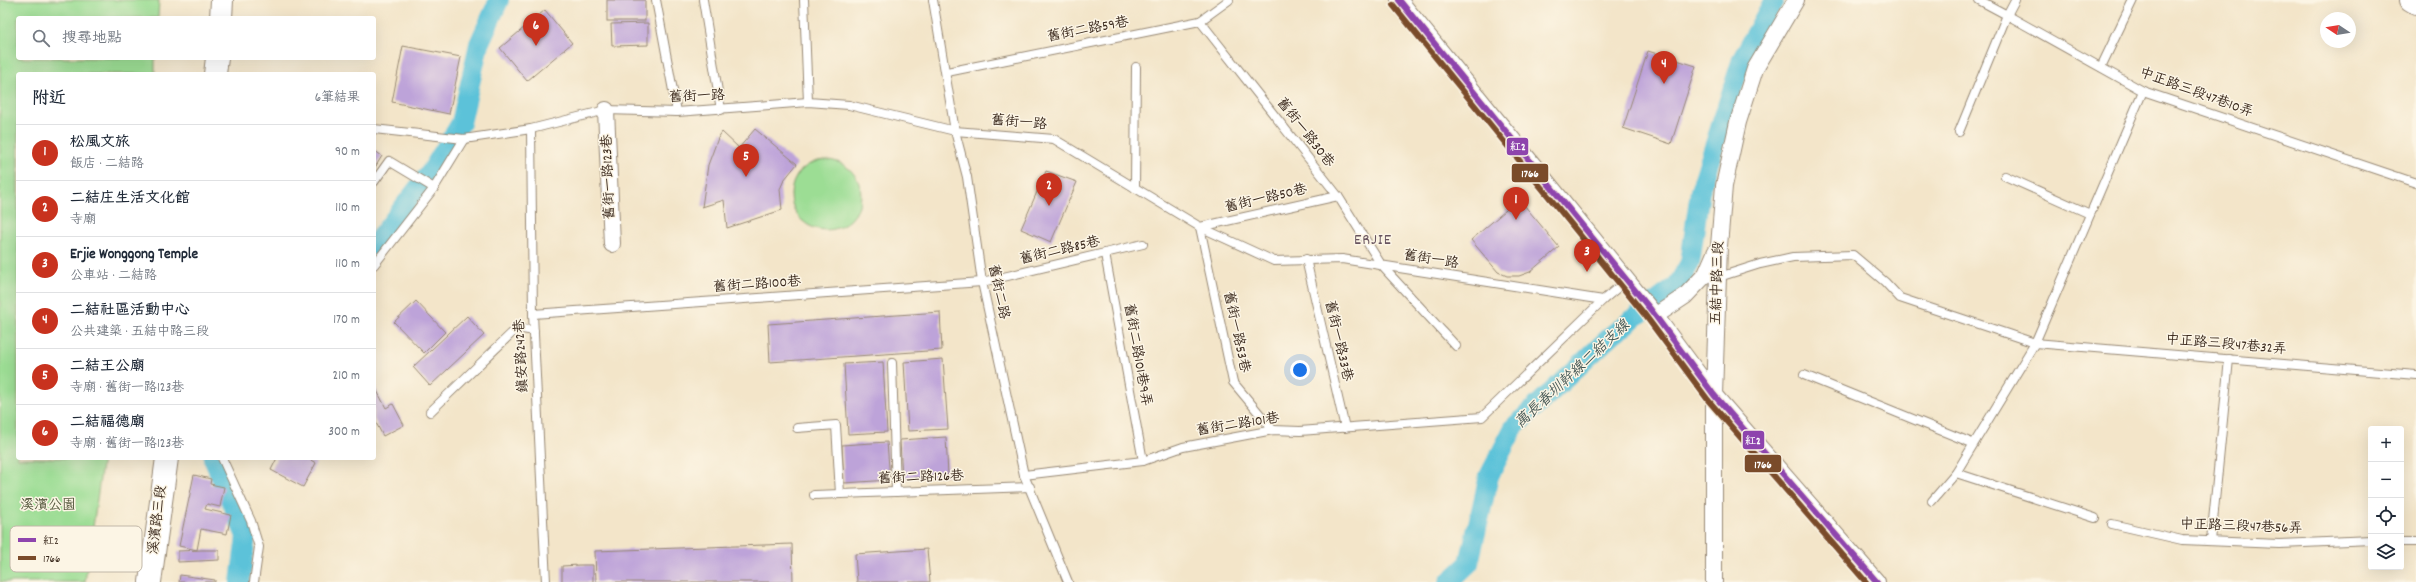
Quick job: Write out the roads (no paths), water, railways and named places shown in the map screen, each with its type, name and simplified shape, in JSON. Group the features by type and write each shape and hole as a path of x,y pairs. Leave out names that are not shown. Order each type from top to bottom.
{"street":[{"path":"221,16 222,0"},
{"path":"1399,0 1653,313 1714,395 1877,582"},
{"name":"五結中路三段","path":"1714,582 1714,395 1719,277 1718,246 1724,186 1743,107 1755,69 1796,0"},
{"path":"2411,0 2416,3"},
{"path":"215,72 217,60"},
{"name":"舊街一路123巷","path":"606,110 612,244"},
{"path":"1653,313 1684,296 1706,274 1718,246"},
{"name":"溪濱路三段","path":"150,582 166,460"}],"lane":[{"path":"656,0 677,112"},
{"path":"703,0 721,110"},
{"path":"804,0 808,102"},
{"name":"舊街二路","path":"933,0 947,72 955,131 966,177 982,282 1024,475 1068,582"},
{"name":"舊街二路59巷","path":"947,72 1200,21 1229,0"},
{"name":"中正路三段47巷10弄","path":"1979,0 2143,91 2416,183"},
{"path":"1959,132 2007,15 2015,0"},
{"path":"2101,67 2133,0"},
{"name":"舊街一路30巷","path":"1200,21 1338,196 1382,266 1456,346"},
{"path":"1135,188 1136,66"},
{"path":"1932,501 1956,473 1972,443 2035,342 2143,91"},
{"name":"舊街一路","path":"376,129 464,139 531,129 606,110 677,112 721,110 808,102 849,105 955,131 1054,139 1200,227 1274,262 1342,259 1603,300"},
{"name":"鎮安路242巷","path":"531,129 533,314 546,582"},
{"path":"376,262 434,188 464,139"},
{"path":"376,179 389,161 403,168 434,188"},
{"path":"2005,176 2090,214"},
{"name":"舊街一路50巷","path":"1200,227 1338,196"},
{"name":"舊街一路53巷","path":"1200,227 1233,382 1273,430"},
{"name":"舊街二路85巷","path":"982,282 1143,244"},
{"name":"舊街二路101巷9弄","path":"1105,254 1143,461"},
{"name":"中正路三段47巷32弄","path":"1719,277 1760,264 1793,257 1853,255 1885,282 1900,298 2035,342 2416,375"},
{"name":"舊街一路33巷","path":"1306,260 1346,428"},
{"path":"1603,300 1626,280"},
{"name":"舊街二路100巷","path":"533,314 982,282"},
{"name":"舊街二路101巷","path":"1024,475 1143,461 1183,447 1273,430 1300,431 1482,417 1603,300"},
{"path":"430,412 516,328 534,331"},
{"path":"2211,541 2229,359"},
{"path":"892,363 896,492"},
{"path":"1804,375 1972,443"},
{"path":"798,428 836,425 840,494"},
{"path":"223,460 251,520 259,547 254,582"},
{"path":"1956,473 2094,518"},
{"name":"舊街二路126巷","path":"814,495 1030,487"},
{"name":"中正路三段47巷56弄","path":"2112,524 2182,540 2279,544 2368,540"},
{"path":"2404,542 2416,542"}],"waterway":[{"path":"376,242 432,170 461,123 479,44 499,0"},
{"name":"萬長春圳幹線二結支線","path":"1449,582 1469,563 1489,476 1514,427 1613,334 1677,286 1690,263 1700,191 1742,59 1774,0"},
{"path":"214,460 246,536 240,582"}],"place":[{"name":"二結福德廟","path":"536,46"},
{"name":"二結社區活動中心","path":"1664,84"},
{"name":"二結王公廟","path":"746,177"},
{"name":"二結庄生活文化館","path":"1049,206"},
{"name":"松風文旅","path":"1516,220"},
{"name":"Erjie Wonggong Temple","path":"1587,272"}],"district":[{"name":"ERJIE","path":"1373,240"}],"park label":[{"name":"溪濱公園","path":"48,506"}]}
